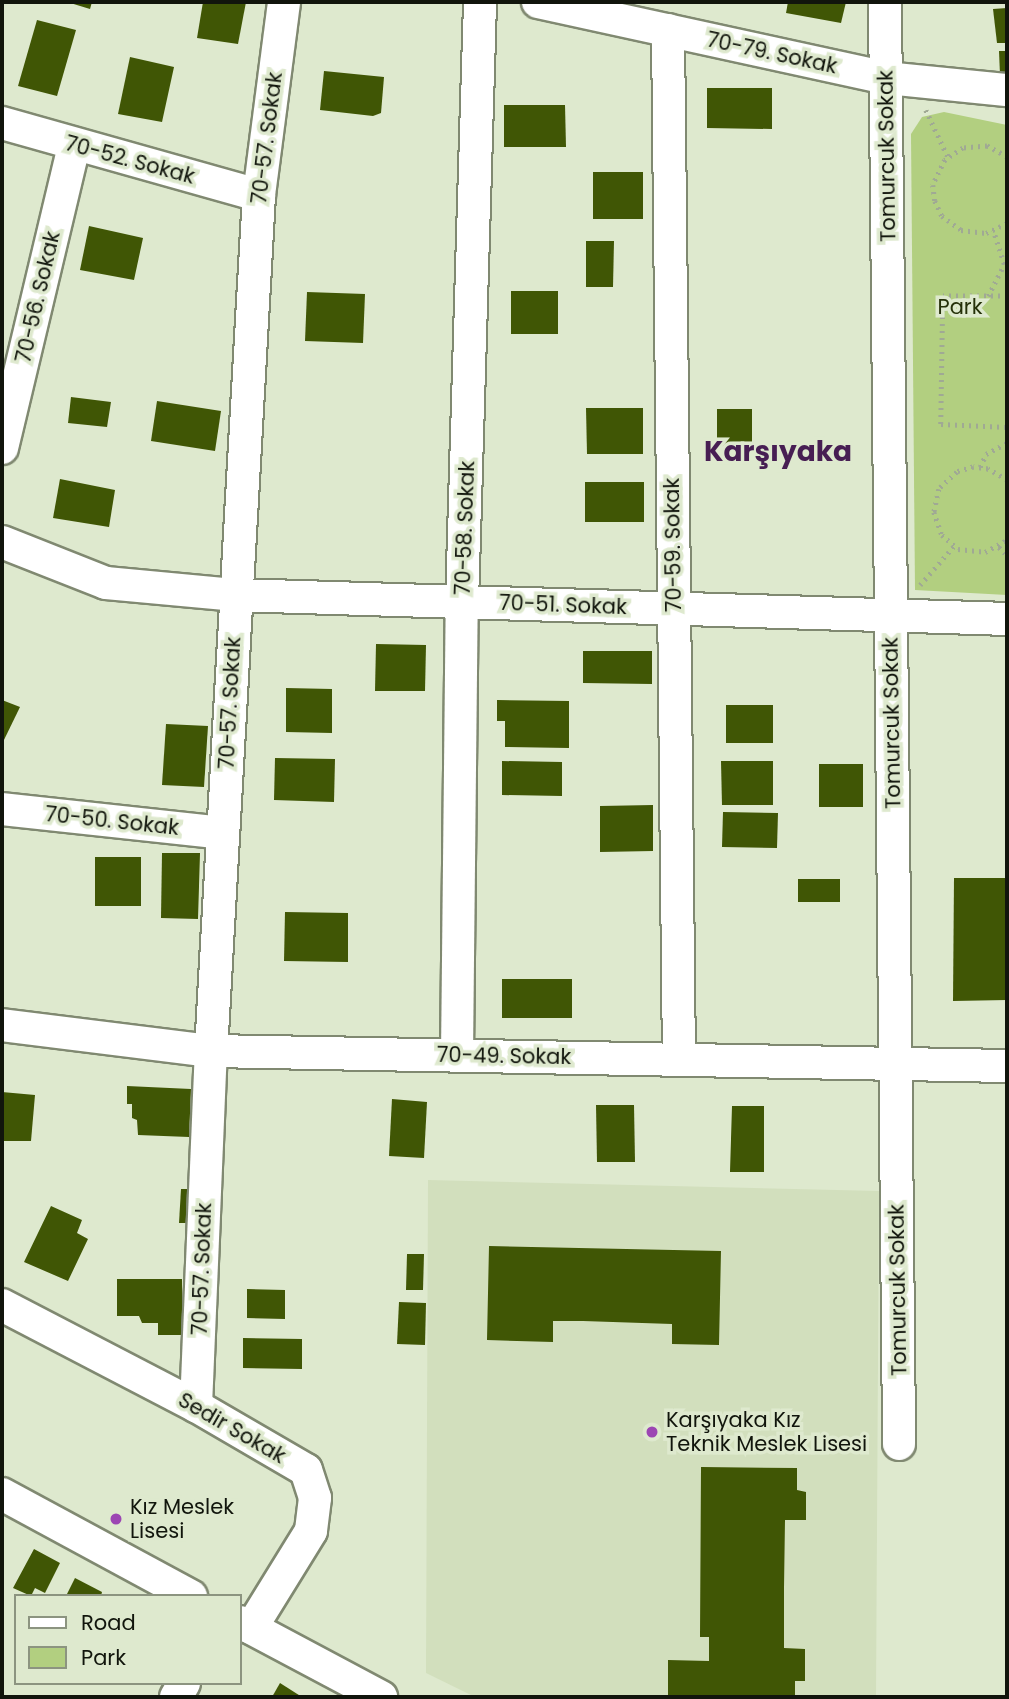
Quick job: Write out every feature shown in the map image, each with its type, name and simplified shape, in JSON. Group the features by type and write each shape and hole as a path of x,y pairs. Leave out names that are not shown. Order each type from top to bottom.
{"street":[{"name":"70-57. Sokak","path":"196,1406 211,1051 259,195 284,2"},
{"name":"70-58. Sokak","path":"457,1055 463,602 480,2"},
{"name":"70-79. Sokak","path":"538,2 900,79 1007,90"},
{"name":"Tomurcuk Sokak","path":"885,2 900,79 891,615 899,1444"},
{"name":"70-59. Sokak","path":"668,30 679,1060"},
{"name":"70-52. Sokak","path":"2,123 74,146 259,195"},
{"name":"70-56. Sokak","path":"2,449 74,146"},
{"name":"70-51. Sokak","path":"2,542 106,583 236,595 1007,619"},
{"name":"70-50. Sokak","path":"2,809 223,833"},
{"name":"70-49. Sokak","path":"2,1024 211,1051 1007,1066"},
{"name":"Sedir Sokak","path":"2,1305 196,1406 306,1470 315,1498 311,1531 245,1625"},
{"path":"2,1494 187,1594"},
{"path":"245,1625 381,1697"}],"path":[{"path":"900,79 948,156"},
{"path":"1007,157 994,148 978,145 962,148 948,156 938,169 933,185 935,201 942,216 961,230 977,233 993,231 1007,223"},
{"path":"988,296 1004,264 993,231"},
{"path":"1006,428 942,424 943,296 1007,296"},
{"path":"980,467 986,454 1007,443"},
{"path":"1007,480 996,472 980,467 952,475 936,496 934,512 938,528 954,546 977,553 999,547 1007,540"},
{"path":"891,615 954,546"},
{"path":"999,547 1007,555"}],"shaded area":[{"name":"Karşıyaka Kız Teknik Meslek Lisesi","path":"428,1180 879,1191 876,1697 475,1697 426,1673"}],"green space":[{"name":"Park","path":"944,112 1007,125 1007,595 915,590 911,134 922,117"}],"building":[{"path":"67,2 92,2 90,9"},
{"path":"203,2 246,2 238,44 197,38"},
{"path":"788,2 846,2 841,23 786,13"},
{"path":"1007,8 1007,43 997,43 993,9"},
{"path":"37,20 76,30 57,96 18,86"},
{"path":"999,51 1007,51 1007,75 1000,75"},
{"path":"130,57 174,67 162,122 118,114"},
{"path":"324,71 384,77 381,113 373,116 320,110"},
{"path":"707,88 772,88 772,129 707,128"},
{"path":"504,105 565,105 566,147 504,147"},
{"path":"593,172 643,172 643,219 593,219"},
{"path":"89,226 143,238 134,280 80,270"},
{"path":"586,241 614,241 613,287 586,287"},
{"path":"511,291 558,291 558,334 511,334"},
{"path":"307,292 365,294 363,343 305,341"},
{"path":"71,397 111,402 107,427 68,423"},
{"path":"157,401 221,411 215,451 151,441"},
{"path":"586,408 643,408 643,454 587,454"},
{"path":"717,409 752,409 752,447 717,446"},
{"path":"60,479 115,490 109,527 53,518"},
{"path":"585,482 644,482 644,522 585,522"},
{"path":"376,644 426,645 425,691 375,691"},
{"path":"583,651 652,651 652,684 583,683"},
{"path":"286,688 332,689 332,733 286,732"},
{"path":"2,700 20,707 2,744"},
{"path":"497,700 569,701 569,748 505,747 505,721 497,721"},
{"path":"726,705 773,705 773,743 726,743"},
{"path":"166,724 208,726 204,787 162,785"},
{"path":"275,758 335,759 334,802 274,800"},
{"path":"502,761 562,762 562,796 502,795"},
{"path":"721,761 773,761 773,805 722,805"},
{"path":"819,764 863,764 863,807 819,807"},
{"path":"653,805 653,851 600,852 600,806"},
{"path":"723,812 778,813 777,848 722,847"},
{"path":"162,853 200,853 198,919 161,918"},
{"path":"95,857 141,857 141,906 95,906"},
{"path":"954,878 1007,878 1007,1000 953,1001"},
{"path":"798,879 840,879 840,902 798,902"},
{"path":"285,912 348,913 348,962 284,961"},
{"path":"502,979 572,979 572,1018 502,1018"},
{"path":"127,1086 191,1089 189,1137 138,1135 137,1120 132,1118 132,1104 127,1104"},
{"path":"2,1092 35,1095 31,1141 2,1141"},
{"path":"392,1099 427,1102 424,1158 389,1156"},
{"path":"596,1105 634,1105 635,1162 597,1162"},
{"path":"732,1106 764,1106 764,1172 730,1172"},
{"path":"181,1189 197,1189 196,1223 179,1223"},
{"path":"51,1206 82,1220 77,1233 88,1239 68,1281 24,1262"},
{"path":"489,1246 721,1251 719,1345 672,1344 672,1324 583,1321 553,1321 553,1342 487,1340"},
{"path":"407,1254 424,1254 423,1290 406,1290"},
{"path":"117,1279 182,1279 183,1335 158,1335 158,1323 142,1323 139,1316 117,1316"},
{"path":"247,1289 285,1290 285,1319 247,1318"},
{"path":"399,1302 426,1303 425,1345 397,1344"},
{"path":"243,1338 302,1339 302,1369 243,1368"},
{"path":"701,1467 797,1468 797,1490 806,1492 806,1520 785,1520 784,1588 784,1648 805,1649 805,1681 795,1681 795,1697 668,1697 668,1660 709,1661 709,1637 700,1637"},
{"path":"34,1549 60,1563 45,1593 35,1588 32,1594 26,1594 13,1588"},
{"path":"75,1578 102,1592 102,1594 67,1594"},
{"path":"280,1683 302,1697 272,1697"}],"place":[{"name":"Karşıyaka Kız Teknik Meslek Lisesi","path":"652,1432"},
{"name":"Kız Meslek Lisesi","path":"116,1519"}],"district":[{"name":"Karşıyaka","path":"778,452"}]}
